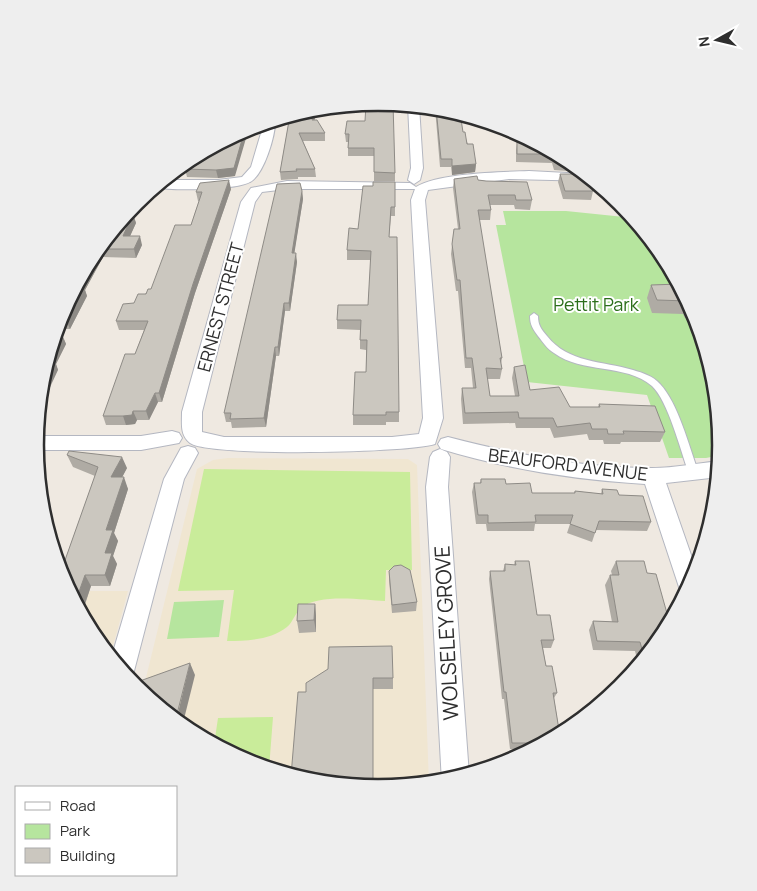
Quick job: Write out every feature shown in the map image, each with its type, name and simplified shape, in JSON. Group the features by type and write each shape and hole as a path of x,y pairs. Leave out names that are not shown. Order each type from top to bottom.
{"street":[{"name":"WOLSELEY GROVE","path":"413,113 454,772"},
{"name":"ERNEST STREET","path":"183,444 267,130"},
{"path":"170,184 380,185 451,182 483,176 530,174 578,177"},
{"name":"BEAUFORD AVENUE","path":"44,443 392,444 476,452 572,468 653,476 713,469"},
{"path":"124,662 183,444"},
{"path":"653,476 687,575"}],"lane":[{"path":"534,316 534,324 557,352 568,358 638,375 656,385 666,401 693,471"}],"shaded area":[{"path":"228,458 408,459 417,465 429,776 400,780 357,780 292,769 230,746 193,724 144,684 197,469 213,460"},
{"path":"77,591 128,591 112,648"}],"green space":[{"name":"Pettit Park","path":"503,211 566,211 622,217 630,225 657,260 679,297 688,317 707,380 713,424 713,457 669,458 647,395 527,382 496,225 506,225"},
{"path":"204,469 410,472 412,570 386,570 385,601 342,598 319,600 301,608 287,627 274,635 251,640 227,641 234,590 178,591"},
{"path":"224,600 219,637 167,639 174,602"},
{"path":"273,717 270,762 250,755 215,737 218,718"}],"building":[{"path":"366,111 393,111 395,173 374,172 374,148 348,148 349,134 345,134 347,121 365,121"},
{"path":"437,116 461,121 467,144 473,144 476,164 452,166 452,159 441,159"},
{"path":"313,117 312,120 317,120 325,133 299,133 315,169 296,169 297,171 280,172 289,123"},
{"path":"242,140 234,168 216,170 190,169"},
{"path":"517,142 527,145 543,154 517,154"},
{"path":"560,174 574,174 593,191 565,191"},
{"path":"477,176 478,180 486,181 527,182 532,200 516,200 515,195 488,195 491,210 478,210 502,358 500,358 502,369 486,368 490,396 519,396 514,367 525,365 530,390 559,387 570,407 600,407 599,404 655,406 665,432 623,431 624,434 608,434 607,429 592,429 590,423 557,427 553,418 519,418 518,412 465,413 462,388 476,388 472,358 466,358 460,280 457,280 452,244 454,229 460,229 454,179"},
{"path":"229,180 193,284 159,393 155,393 146,411 133,411 132,415 103,416 125,354 135,354 148,321 116,321 123,304 134,303 138,294 146,294 148,289 151,289 175,225 191,225 202,192 196,192 200,183"},
{"path":"373,182 395,182 395,207 391,207 389,237 397,237 399,412 386,412 386,415 353,415 355,372 366,372 367,340 360,340 361,320 337,320 338,305 368,305 371,251 347,250 349,228 358,229 363,186 373,186"},
{"path":"300,183 302,191 292,253 296,253 289,303 284,303 278,347 275,347 264,418 230,419 231,413 224,413 277,184"},
{"path":"129,223 123,236 140,236 134,249 108,249"},
{"path":"672,284 681,301 657,300 651,285"},
{"path":"69,451 122,457 111,477 124,477 106,530 113,530 105,553 112,553 105,575 85,575 78,594 65,561 98,467 67,455"},
{"path":"481,479 505,479 506,484 530,483 532,493 575,493 575,491 603,494 602,489 617,490 619,495 643,496 651,522 599,521 595,533 570,524 573,515 535,515 536,522 488,523 488,515 478,515 474,483 481,483"},
{"path":"515,561 529,561 537,615 550,615 554,640 541,640 546,666 552,666 557,693 553,693 559,727 532,743 512,743 490,571 505,571 505,564 516,565"},
{"path":"616,561 644,561 647,573 656,574 667,614 642,651 640,642 597,641 593,621 618,622 610,575 619,575"},
{"path":"401,565 410,570 417,602 392,605 389,571 394,566"},
{"path":"298,604 315,604 314,620 297,621"},
{"path":"392,646 393,678 373,678 373,780 357,780 313,774 292,769 298,692 306,692 306,683 328,669 329,647"},
{"path":"190,663 177,713 141,681"}]}
